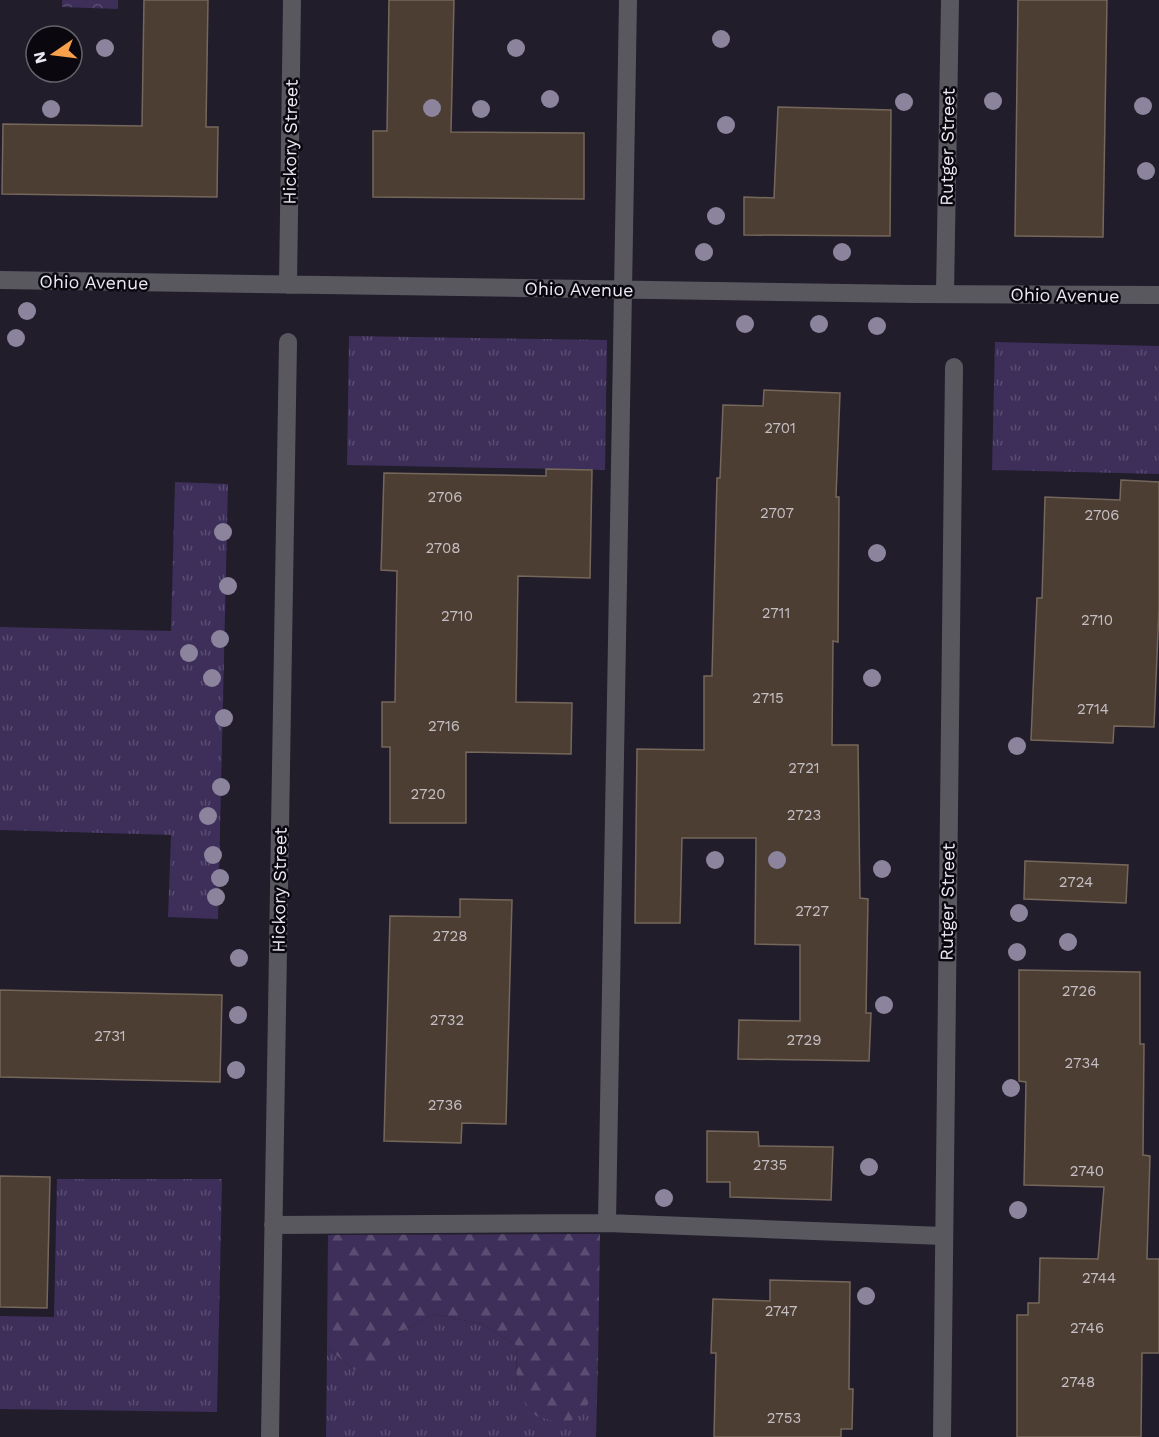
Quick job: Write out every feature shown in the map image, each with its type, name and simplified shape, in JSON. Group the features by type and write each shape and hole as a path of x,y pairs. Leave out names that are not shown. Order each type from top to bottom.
{"street":[{"name":"Hickory Street","path":"288,285 292,0"},
{"path":"607,1223 628,0"},
{"name":"Rutger Street","path":"945,294 950,0"},
{"name":"Ohio Avenue","path":"0,280 623,290 1159,295"},
{"name":"Hickory Street","path":"270,1437 288,342"},
{"name":"Rutger Street","path":"942,1437 954,367"},
{"path":"273,1225 607,1223 943,1236"}],"green space":[{"path":"62,0 118,0 118,9 62,7"},
{"path":"349,336 607,340 605,470 347,465"},
{"path":"995,342 1159,346 1159,474 992,470"},
{"path":"175,482 228,484 218,919 168,917 171,835 0,830 0,627 171,631"},
{"path":"57,1179 222,1179 217,1412 0,1409 0,1316 54,1317"},
{"path":"600,1234 598,1365 588,1404 567,1425 536,1416 516,1391 517,1346 482,1324 433,1314 393,1336 379,1368 354,1370 327,1347 328,1235"},
{"path":"433,1314 482,1324 517,1346 516,1392 588,1403 598,1365 596,1437 326,1437 327,1347 354,1370 393,1336"}],"building":[{"path":"144,0 208,0 206,127 218,127 217,197 2,194 3,124 142,126"},
{"path":"389,0 454,0 451,132 584,133 584,199 373,197 373,131 387,131"},
{"path":"1018,0 1107,0 1103,237 1015,236"},
{"path":"778,107 891,110 890,236 744,235 744,197 774,198"},
{"path":"764,390 840,393 836,497 839,497 838,642 833,641 832,745 858,745 860,898 868,899 866,1013 871,1013 869,1061 738,1059 739,1020 800,1021 800,945 755,944 756,838 682,838 680,923 635,923 637,749 704,750 704,676 712,676 717,478 720,478 723,405 763,406"},
{"path":"546,469 592,470 590,578 518,576 516,702 572,703 571,754 466,752 466,823 390,823 390,747 382,747 382,702 395,702 397,571 381,570 384,473 546,476"},
{"path":"1121,480 1159,482 1159,608 1154,727 1114,726 1113,743 1031,740 1037,598 1042,598 1045,497 1120,500"},
{"path":"1025,861 1128,865 1126,903 1024,899"},
{"path":"460,899 512,900 506,1124 462,1123 461,1143 384,1141 390,916 460,917"},
{"path":"1019,970 1140,972 1140,1044 1144,1044 1143,1155 1150,1156 1147,1259 1159,1259 1159,1353 1142,1353 1141,1437 1017,1437 1017,1315 1028,1315 1028,1303 1039,1303 1040,1258 1098,1259 1104,1187 1024,1185 1026,1082 1019,1081"},
{"path":"0,990 222,995 220,1082 0,1077"},
{"path":"707,1131 758,1132 759,1146 833,1147 831,1200 730,1197 730,1182 707,1182"},
{"path":"0,1176 50,1177 47,1308 0,1307"},
{"path":"770,1280 850,1282 849,1389 853,1389 852,1429 841,1429 841,1437 714,1437 716,1353 711,1353 713,1299 770,1301"}]}
